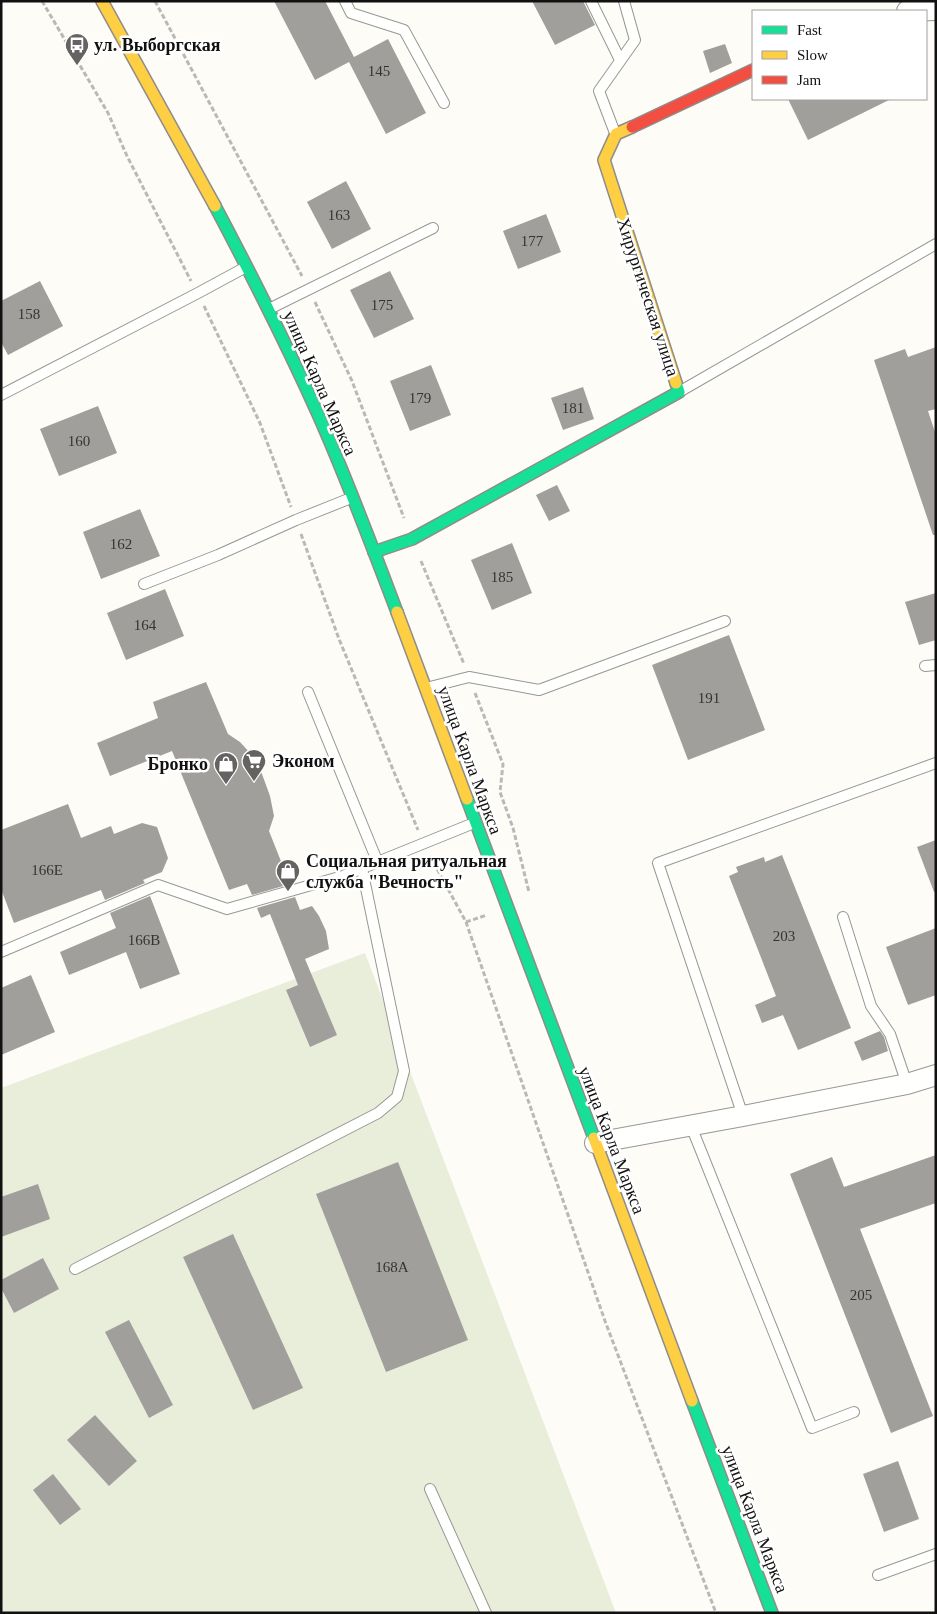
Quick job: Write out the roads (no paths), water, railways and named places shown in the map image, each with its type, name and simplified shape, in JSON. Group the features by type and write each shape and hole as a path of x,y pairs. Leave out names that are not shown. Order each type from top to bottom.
{"main road":[{"name":"улица Карла Маркса","path":"102,1 171,123 246,267 318,416 374,552 772,1613"},
{"path":"616,134 752,70"},
{"name":"Хирургическая улица","path":"374,552 412,539 679,392 604,160 616,134"}],"street":[{"path":"595,1143 907,1084 936,1075"}],"lane":[{"path":"345,1 351,13 404,30 444,103"},
{"path":"591,1 620,60"},
{"path":"616,134 599,91 635,40 624,1"},
{"path":"268,310 433,228"},
{"path":"679,392 936,244"},
{"path":"1,395 198,294 246,267"},
{"path":"144,584 352,498"},
{"path":"425,688 469,677 538,690 725,621"},
{"path":"308,692 378,863"},
{"path":"744,1116 658,863 936,763"},
{"path":"1,952 158,885 227,909 343,876 475,823"},
{"path":"75,1269 378,1113 396,1097 404,1071 362,869"},
{"path":"843,917 871,1006 890,1034 907,1084"},
{"path":"691,1126 812,1428 854,1412"},
{"path":"430,1489 486,1613"},
{"path":"878,1575 936,1554"}],"place":[{"name":"ул. Выборгская","path":"77,66"},
{"name":"Эконом","path":"254,782"},
{"name":"Бронко","path":"226,785"},
{"name":"Социальная ритуальная служба \"Вечность\"","path":"288,892"}]}
